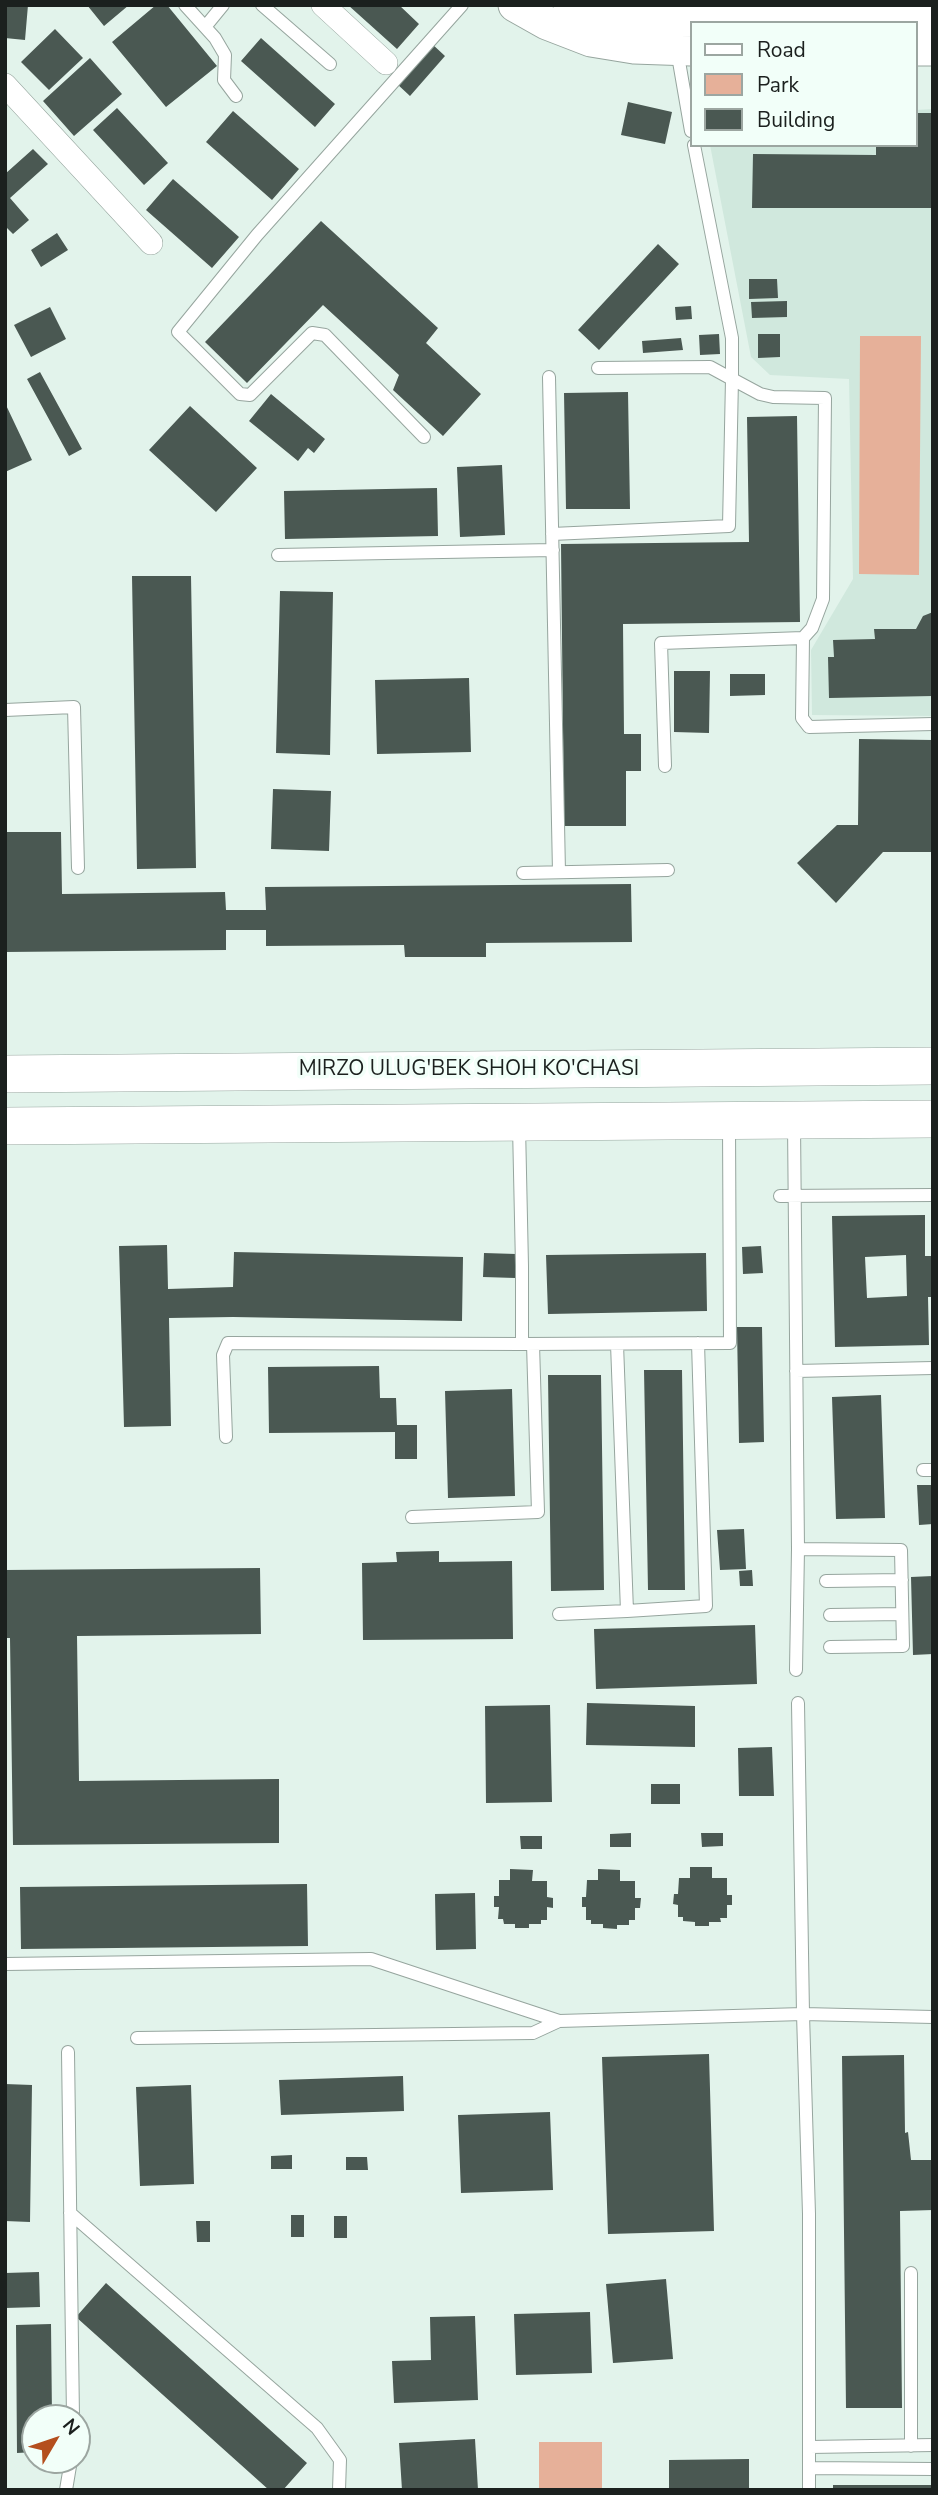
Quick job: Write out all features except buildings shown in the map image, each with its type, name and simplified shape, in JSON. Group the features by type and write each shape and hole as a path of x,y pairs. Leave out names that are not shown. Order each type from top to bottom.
{"main road":[{"path":"515,5 547,23 591,40 634,47 684,49"},
{"path":"570,5 608,15 664,20 881,12 933,18"},
{"name":"MIRZO ULUG'BEK SHOH KO'CHASI","path":"5,1074 933,1066"},
{"path":"5,1126 933,1119"}],"street":[{"path":"323,5 386,64"},
{"path":"5,85 150,243"}],"lane":[{"path":"185,5 225,55 224,80 236,96"},
{"path":"205,27 222,5"},
{"path":"262,5 330,64"},
{"path":"424,437 325,335 312,333 250,395 240,394 178,332 257,235 462,5"},
{"path":"684,49 690,119"},
{"path":"552,534 729,526 732,338 694,147"},
{"path":"598,368 709,367 760,394 772,397 825,398 822,599 812,628 803,638 802,718 809,727 933,724"},
{"path":"549,377 559,872"},
{"path":"278,555 553,550"},
{"path":"665,766 661,643 803,638"},
{"path":"5,710 74,707 78,868"},
{"path":"523,873 668,870"},
{"path":"226,1437 223,1355 228,1343 730,1343 729,1120"},
{"path":"794,1120 798,1549 796,1670"},
{"path":"412,1517 538,1512 523,1266 519,1122"},
{"path":"780,1196 933,1195"},
{"path":"617,1343 627,1611"},
{"path":"559,1614 706,1606 698,1343"},
{"path":"796,1371 933,1368"},
{"path":"798,1549 901,1550 903,1646 830,1647"},
{"path":"826,1581 902,1580"},
{"path":"830,1615 902,1615"},
{"path":"798,1703 809,2214 810,2490"},
{"path":"5,1964 370,1959 559,2021 803,2014 933,2017"},
{"path":"137,2038 533,2033 559,2021"},
{"path":"68,2052 73,2404"},
{"path":"69,2213 317,2428 340,2460 339,2490"},
{"path":"911,2273 911,2446"},
{"path":"810,2447 933,2445"},
{"path":"809,2468 933,2469"}],"shaded area":[{"path":"933,109 933,716 812,715 811,650 853,579 849,379 770,375 751,357 710,147 917,147 917,110"}],"green space":[{"path":"860,336 921,336 919,575 859,574"},
{"path":"539,2442 602,2442 602,2490 539,2490"}]}
